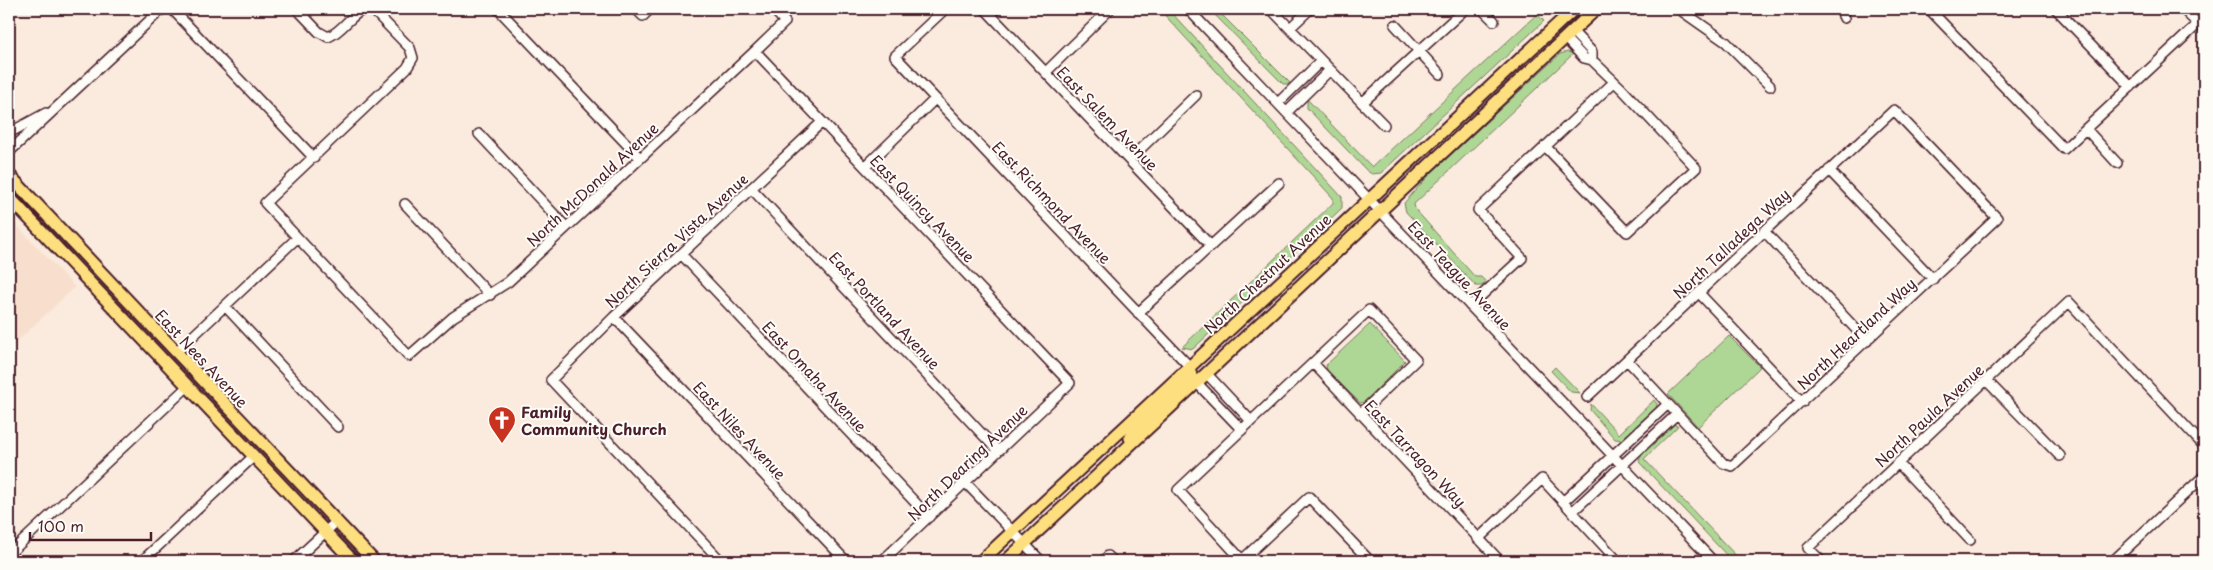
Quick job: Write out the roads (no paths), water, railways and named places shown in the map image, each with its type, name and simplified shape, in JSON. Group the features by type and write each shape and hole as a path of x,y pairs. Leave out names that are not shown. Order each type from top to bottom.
{"main road":[{"name":"North Chestnut Avenue","path":"981,561 1574,9"},
{"path":"1569,34 1563,34 1566,25 1582,9"},
{"path":"1006,561 1596,9"},
{"name":"East Nees Avenue","path":"9,175 374,561"},
{"name":"East Nees Avenue","path":"9,197 353,561"},
{"path":"140,336 151,336 168,352 176,352"},
{"path":"1111,463 1143,421 1191,376 1189,366"}],"street":[{"path":"9,152 162,9"},
{"path":"172,9 314,158"},
{"path":"297,9 319,32 328,37 336,34 357,12 364,9"},
{"path":"176,352 298,238 265,203 407,68 413,58 410,48 374,11 368,9"},
{"path":"498,9 640,158"},
{"path":"636,9 643,16 650,9"},
{"name":"North McDonald Avenue","path":"298,238 408,356 453,317 508,282 755,51 785,22 772,9"},
{"name":"East Richmond Avenue","path":"945,9 895,56 1189,366"},
{"name":"East Salem Avenue","path":"985,9 1211,246"},
{"path":"1046,72 1110,9"},
{"name":"East Teague Avenue","path":"1188,9 1713,561"},
{"path":"1271,9 1384,126"},
{"path":"1290,28 1310,9"},
{"path":"1362,104 1465,9"},
{"path":"1482,9 1494,21"},
{"path":"1679,9 1690,19 1726,42 1770,86"},
{"path":"1929,9 2064,149 2198,24 2183,9"},
{"path":"2056,9 2131,87"},
{"path":"1396,25 1440,74"},
{"path":"1545,146 1627,232 1696,168 1592,60 1584,58 1569,34"},
{"name":"East Quincy Avenue","path":"755,51 1070,383"},
{"path":"1278,103 1321,61"},
{"path":"1287,112 1330,70"},
{"path":"1304,78 1313,87"},
{"path":"1470,306 1522,258 1478,210 1614,82"},
{"path":"1129,160 1196,95"},
{"path":"865,167 935,99"},
{"path":"9,133 56,108"},
{"name":"North Talladega Way","path":"1587,397 1894,110 1997,218"},
{"name":"North Sierra Vista Avenue","path":"721,561 551,380 680,254 822,122"},
{"path":"2086,129 2117,163"},
{"path":"479,134 566,227"},
{"path":"1830,170 1933,279"},
{"path":"1138,313 1279,183"},
{"name":"East Portland Avenue","path":"751,188 998,451"},
{"path":"405,204 490,295"},
{"name":"North Heartland Way","path":"1677,414 1723,463 1732,466 1997,218"},
{"path":"1764,232 1867,341"},
{"name":"East Omaha Avenue","path":"680,254 929,517"},
{"path":"1699,292 1802,402"},
{"name":"North Paula Avenue","path":"1821,561 1808,548 2069,302 2204,446"},
{"path":"225,306 338,427"},
{"path":"1360,414 1416,360 1369,310 1178,490 1243,561 1309,497 1370,561"},
{"name":"East Niles Avenue","path":"614,317 846,561"},
{"path":"1572,512 1677,414 1627,360"},
{"name":"East Tarragon Way","path":"1313,363 1500,561"},
{"path":"1206,374 1251,421"},
{"path":"1986,380 2060,456"},
{"name":"North Dearing Avenue","path":"882,561 1070,383"},
{"path":"1197,383 1242,430"},
{"path":"9,554 188,386"},
{"path":"1215,403 1225,394"},
{"path":"1563,502 1668,404"},
{"path":"1642,429 1651,438"},
{"path":"142,561 254,456"},
{"path":"1898,463 1970,540"},
{"path":"2113,561 2204,476"},
{"path":"1589,478 1598,488"},
{"path":"1478,539 1542,480 1613,559"},
{"path":"965,482 1041,561"},
{"path":"294,561 336,521"}],"place":[{"name":"Family Community Church","path":"502,444"}]}
